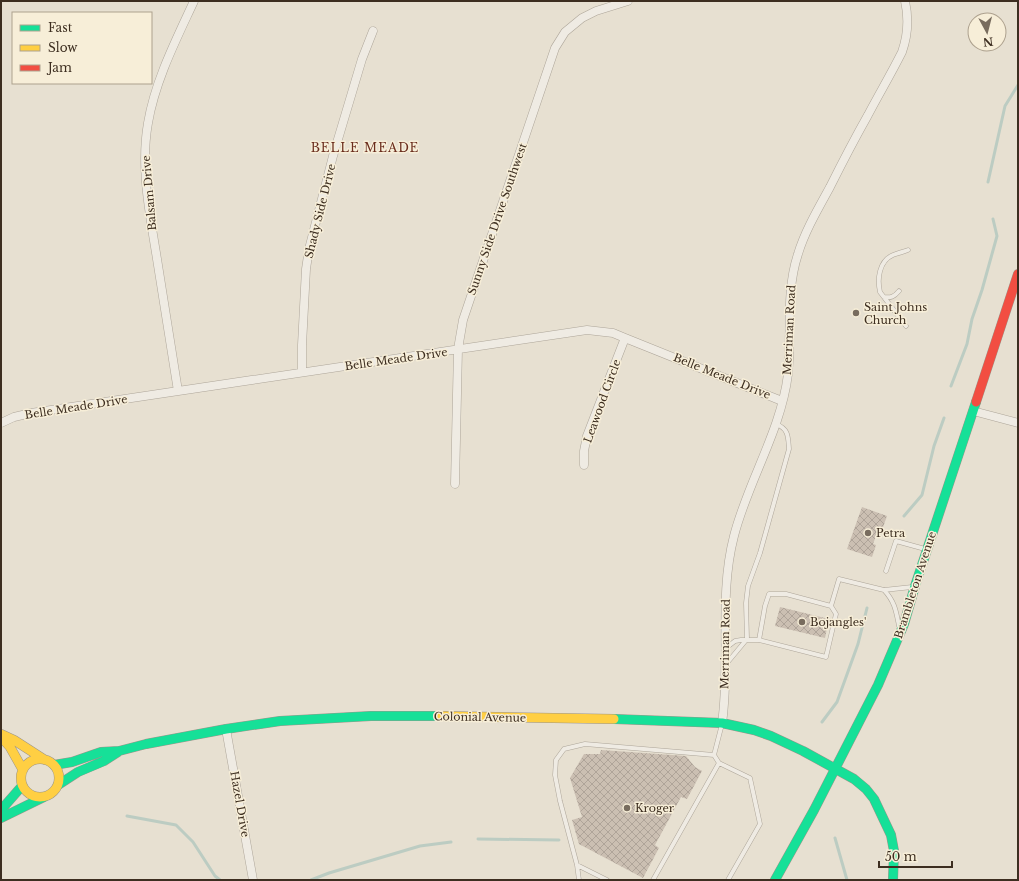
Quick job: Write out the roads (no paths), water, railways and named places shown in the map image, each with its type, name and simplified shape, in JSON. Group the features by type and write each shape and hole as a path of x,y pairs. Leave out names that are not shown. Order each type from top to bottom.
{"main road":[{"name":"Brambleton Avenue","path":"775,880 835,769 878,685 900,634 1018,274"},
{"name":"Colonial Avenue","path":"54,765 72,762 101,752 118,751 146,744 226,729 280,721 371,716 452,716 656,720 722,724 754,730 771,736 854,778 874,799 891,835 894,851 893,880"},
{"path":"1,736 14,740 54,765 59,774 58,785"},
{"path":"1,736 10,747 23,770"},
{"name":"Colonial Avenue","path":"1,818 53,793 58,785 78,772 104,761 118,751"},
{"path":"44,797 31,795 22,786 21,781 23,770 30,762 40,759 45,760"},
{"path":"1,810 22,786"}],"street":[{"name":"Balsam Drive","path":"178,391 150,219 146,172 146,147 149,118 161,78 194,1"},
{"name":"Sunny Side Drive Southwest","path":"455,484 458,349 463,320 555,48 565,32 582,18 596,11 628,1"},
{"name":"Merriman Road","path":"722,724 726,665 727,584 734,537 745,502 776,423 788,375 791,294 797,256 820,206 902,52 908,25 905,1"},
{"name":"Shady Side Drive","path":"302,372 306,269 309,249 333,156 362,59 373,31"},
{"name":"Belle Meade Drive","path":"1,423 14,416 31,413 587,330 612,333 782,401"},
{"name":"Leawood Circle","path":"584,466 584,451 587,436 625,338"},
{"path":"973,411 1018,423"},
{"name":"Hazel Drive","path":"226,729 253,880"}],"lane":[{"path":"906,326 880,292 878,286 881,268 885,261 892,255 908,250"},
{"path":"884,297 891,298 899,291"},
{"path":"726,665 734,653 747,639 746,603 748,586 760,553 789,449 788,436 783,426 776,423"},
{"path":"886,571 896,541 927,550"},
{"path":"831,606 839,579 884,590 915,586"},
{"path":"884,590 891,597 895,608 900,634"},
{"path":"726,648 736,641 747,639 759,640 826,657 836,614 831,606 786,594 769,594 765,606 759,640"},
{"path":"722,724 714,755 719,763 750,778 760,824 728,880"},
{"path":"579,880 577,865 560,801 555,775 556,760 564,749 585,744 714,755"},
{"path":"653,880 719,763"},
{"path":"577,865 607,880"}],"waterway":[{"path":"988,182 1005,106 1018,85"},
{"path":"951,386 967,344 972,319 982,290 997,236 993,219"},
{"path":"904,516 922,495 934,446 944,418"},
{"path":"822,722 837,702 858,644 867,608"},
{"path":"127,816 176,825 193,842 215,876 220,880"},
{"path":"835,838 847,880"},
{"path":"478,839 559,840"},
{"path":"311,880 329,873 420,846 451,842"}],"place":[{"name":"Saint Johns Church","path":"856,313"},
{"name":"Petra","path":"868,533"},
{"name":"Bojangles'","path":"802,622"},
{"name":"Kroger","path":"627,808"}],"district":[{"name":"BELLE MEADE","path":"365,147"}]}
